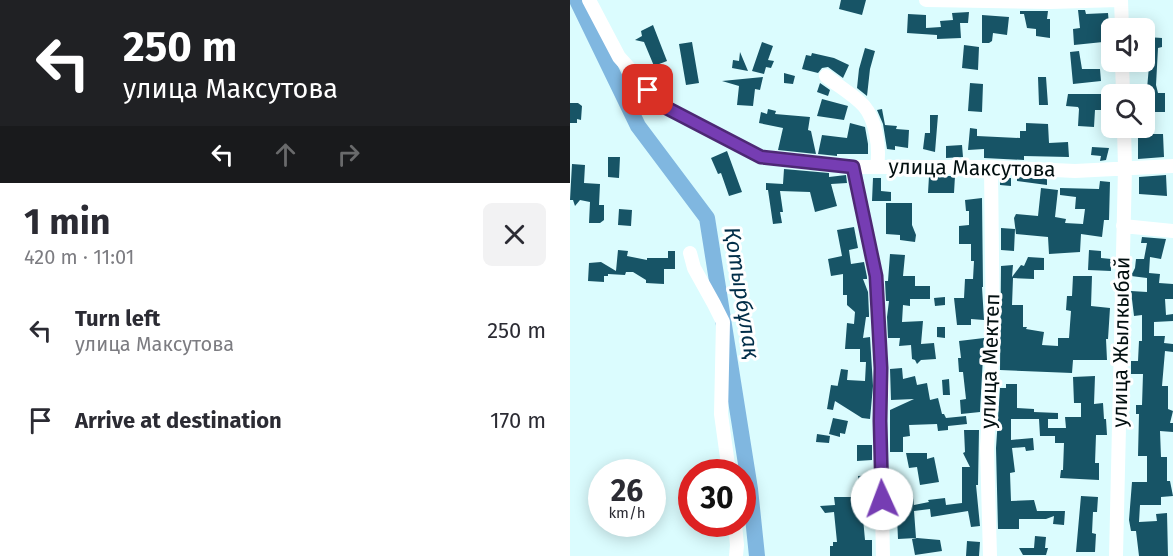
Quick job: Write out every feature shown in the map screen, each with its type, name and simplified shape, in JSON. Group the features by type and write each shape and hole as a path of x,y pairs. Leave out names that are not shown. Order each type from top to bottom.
{"street":[{"name":"улица Максутова","path":"589,0 619,57 663,106 761,157 853,167 991,167 1075,171 1173,166"},
{"path":"926,0 990,2 1120,0 1121,18"},
{"path":"826,76 865,107 875,129 877,166"},
{"name":"улица Жылкыбай","path":"1116,556 1124,138"},
{"path":"853,167 876,276 882,386 880,421 883,556"},
{"name":"улица Мектеп","path":"990,556 987,448 993,343 991,167"},
{"path":"1123,226 1173,231"},
{"path":"690,253 694,268 723,322 721,414 727,459"},
{"path":"735,556 736,537"}],"building":[{"path":"841,0 866,0 862,15 839,9"},
{"path":"1078,10 1085,10 1086,14 1108,13 1108,18 1101,18 1101,42 1074,45 1073,29 1080,28"},
{"path":"1020,11 1048,11 1050,38 1036,36 1036,29 1027,28 1024,14 1020,14"},
{"path":"969,12 968,23 960,23 961,38 937,39 937,35 907,33 908,14 926,15 926,28 941,27 940,21 953,20 952,13"},
{"path":"982,15 1009,17 1007,35 993,33 992,41 982,43"},
{"path":"653,25 667,61 654,66 644,42 635,40 642,36 641,31"},
{"path":"1155,38 1162,38 1162,47 1158,48 1156,85 1158,93 1165,93 1165,112 1155,112 1155,84 1147,84 1148,72 1155,72"},
{"path":"692,42 699,83 686,85 679,44"},
{"path":"762,42 773,46 768,60 774,61 771,68 766,67 764,74 752,71"},
{"path":"964,45 979,47 978,70 962,68"},
{"path":"865,48 875,51 867,96 857,88"},
{"path":"1079,51 1082,69 1100,69 1101,81 1073,84 1070,52"},
{"path":"740,52 748,71 732,68 733,60 739,61"},
{"path":"812,53 834,58 849,65 843,78 828,67 822,68 818,73 802,69 806,55 811,56"},
{"path":"784,73 795,76 793,84 784,83"},
{"path":"763,77 760,90 755,89 753,106 737,105 739,86 722,81"},
{"path":"1038,77 1046,77 1048,105 1039,105"},
{"path":"820,83 830,90 828,96 817,92"},
{"path":"970,83 983,84 982,112 968,111"},
{"path":"1068,94 1101,94 1101,110 1095,110 1094,127 1078,126 1078,107 1066,106"},
{"path":"822,99 848,106 844,120 817,116"},
{"path":"570,103 578,103 582,106 581,120 577,119 577,123 570,123"},
{"path":"768,109 776,111 775,114 810,117 808,130 811,131 816,154 778,150 783,128 759,123 761,112 767,114"},
{"path":"882,109 885,125 909,130 908,148 895,146 895,150 887,149 883,124 877,110"},
{"path":"930,115 938,115 935,152 923,149 925,133 930,133"},
{"path":"850,123 865,127 868,154 837,154 837,156 818,154 822,135 847,138"},
{"path":"1026,123 1048,124 1049,143 1068,142 1069,157 1024,156 1024,160 984,158 984,149 968,150 970,128 977,129 977,136 1020,138 1020,131 1026,131"},
{"path":"1155,134 1163,134 1164,157 1138,159 1138,138 1155,138"},
{"path":"962,145 963,157 946,158 946,146"},
{"path":"1092,147 1109,148 1106,160 1100,161 1101,156 1091,155"},
{"path":"727,151 742,192 729,196 721,173 718,174 711,158"},
{"path":"608,157 620,157 619,178 608,177"},
{"path":"572,164 585,165 584,183 600,184 599,205 604,205 604,220 600,223 589,223 590,202 580,200 575,206 573,200 570,200"},
{"path":"784,169 829,173 829,177 846,175 847,183 831,184 837,206 815,212 810,192 780,191 782,223 773,224 766,183 783,184"},
{"path":"1166,175 1167,196 1139,194 1139,177"},
{"path":"929,176 955,176 954,193 928,193"},
{"path":"1017,177 1047,179 1047,185 1017,181"},
{"path":"873,178 881,178 881,191 891,192 891,201 872,201"},
{"path":"1000,178 1011,178 1011,186 1000,185"},
{"path":"1100,181 1110,182 1109,220 1104,220 1102,237 1081,234 1080,252 1049,254 1048,237 1016,234 1014,218 1016,214 1038,216 1041,188 1058,190 1055,217 1066,219 1065,223 1083,224 1085,209 1075,209 1076,197 1060,195 1060,188 1099,189"},
{"path":"982,198 984,320 971,319 971,325 957,325 954,298 964,298 965,279 973,279 974,261 971,261 971,244 959,244 959,226 969,225 969,211 966,211 965,200"},
{"path":"886,203 912,203 915,242 900,240 900,235 886,234"},
{"path":"619,209 632,210 631,226 618,225"},
{"path":"854,227 858,248 849,250 851,264 864,262 867,277 863,279 868,292 869,317 866,317 863,338 870,337 873,386 870,419 862,418 835,401 833,410 827,409 831,385 838,386 841,369 848,370 847,380 865,381 866,362 860,362 860,349 845,349 847,323 854,324 855,312 847,305 847,295 843,295 843,274 831,276 828,259 842,256 837,230"},
{"path":"1001,228 1015,229 1014,251 1001,250"},
{"path":"1142,237 1166,239 1161,259 1150,257 1149,273 1160,274 1159,283 1173,284 1173,299 1165,299 1166,315 1173,314 1173,321 1154,322 1154,336 1165,336 1164,343 1173,344 1173,352 1165,351 1162,386 1168,386 1168,409 1173,411 1170,423 1173,423 1173,432 1160,431 1161,457 1167,457 1167,481 1170,481 1173,496 1161,497 1161,505 1140,505 1139,522 1157,521 1156,514 1167,513 1168,556 1139,556 1136,531 1131,531 1129,520 1132,482 1147,482 1147,456 1138,456 1139,414 1136,414 1136,405 1142,405 1143,374 1131,374 1131,361 1138,361 1139,341 1142,341 1142,315 1134,316 1131,291 1147,292 1147,278 1131,276 1136,259 1144,259 1147,243 1141,243"},
{"path":"618,250 628,251 627,256 647,260 647,258 668,258 668,251 675,251 675,269 664,269 664,284 646,283 646,280 633,272 626,272 625,275 608,274 604,276 604,282 588,281 589,263 601,262 616,271"},
{"path":"1089,250 1101,251 1101,258 1111,259 1111,271 1088,270"},
{"path":"890,254 905,255 903,276 915,276 915,286 930,286 930,299 910,299 910,306 903,305 902,322 923,321 921,344 934,343 936,359 921,360 917,364 912,359 911,345 899,346 900,338 888,338 889,301 886,301 885,281 888,281"},
{"path":"1028,257 1044,258 1044,270 1034,270 1034,279 1013,278 1012,305 1023,305 1023,327 1044,332 1042,345 1058,346 1058,338 1069,338 1071,311 1066,310 1067,296 1072,296 1073,276 1092,276 1091,306 1110,308 1108,339 1106,339 1107,360 1073,360 1072,373 1000,370 1001,266 1013,265 1012,277 1021,265 1024,266"},
{"path":"945,297 945,305 935,306 934,298"},
{"path":"937,327 945,327 945,338 937,337"},
{"path":"984,338 980,412 961,414 960,400 966,399 963,372 959,372 958,358 961,358 959,341"},
{"path":"902,368 903,379 915,376 917,385 927,383 930,400 938,398 942,414 946,418 966,416 967,424 948,426 948,430 938,431 937,424 909,425 910,436 903,437 903,452 890,452 890,410 914,399 891,400 890,369"},
{"path":"1095,376 1094,404 1103,403 1107,435 1096,435 1095,463 1099,463 1099,480 1060,478 1061,470 1063,470 1064,443 1055,443 1055,436 1040,436 1039,419 1011,419 1011,440 1033,438 1034,450 1026,451 1025,447 1012,448 1015,472 1010,473 1011,501 1034,500 1037,511 1065,511 1064,525 1053,524 1054,516 1046,519 1019,519 1019,529 998,529 996,448 1000,388 1006,388 1006,384 1017,384 1017,408 1034,409 1034,412 1058,413 1058,419 1048,419 1048,428 1066,428 1065,417 1081,417 1081,403 1074,403 1073,377"},
{"path":"949,379 950,395 943,395 942,380"},
{"path":"833,418 848,421 845,434 840,433 840,437 829,434"},
{"path":"964,430 979,430 978,485 976,485 980,526 971,527 968,511 931,517 930,509 914,511 916,538 898,539 897,517 891,518 891,508 894,508 892,492 907,491 908,497 913,496 914,505 945,498 946,505 962,503 962,467 970,467 963,453 965,452"},
{"path":"817,434 830,436 829,443 816,442"},
{"path":"857,445 872,445 872,460 857,461"},
{"path":"906,453 927,453 927,459 934,457 939,482 920,485 917,467 909,468"},
{"path":"872,475 873,516 863,518 865,540 872,540 872,556 830,556 830,546 833,546 833,542 837,542 834,512 825,513 820,506 835,505 834,497 859,497 858,476"},
{"path":"1081,496 1098,497 1097,512 1093,512 1092,533 1096,534 1095,552 1076,552"},
{"path":"1035,536 1046,537 1045,548 1048,548 1046,555 1023,555 1019,548 1034,548"},
{"path":"912,539 940,540 942,551 915,555"},
{"path":"967,541 980,542 979,556 966,556"}],"waterway":[{"name":"Қотырбұлақ","path":"577,0 638,126 707,218 750,489 757,556"}],"route":[{"path":"648,90 663,106 761,157 853,167 876,276 882,386 880,421 882,499"}]}
